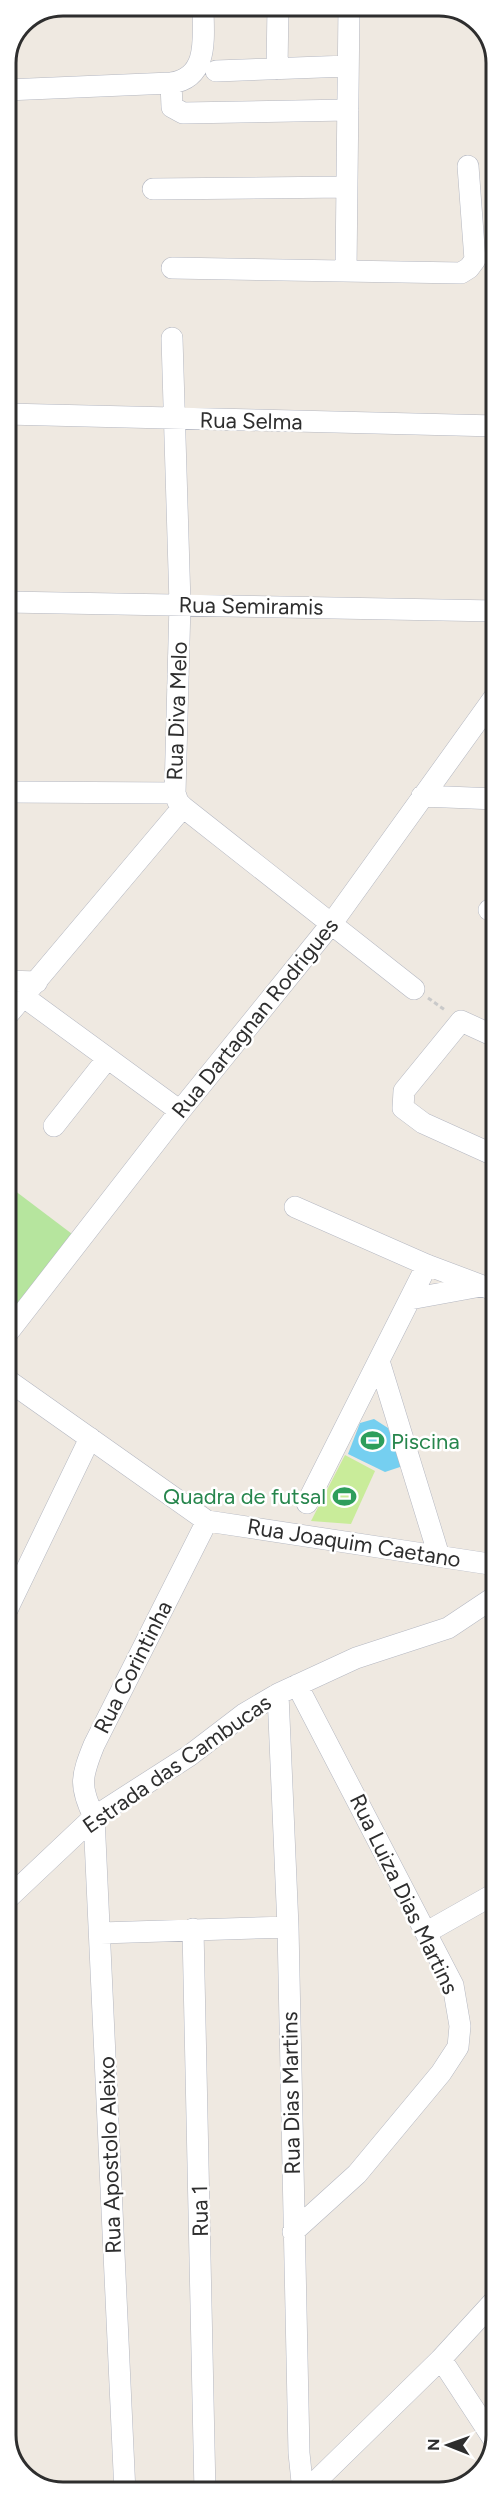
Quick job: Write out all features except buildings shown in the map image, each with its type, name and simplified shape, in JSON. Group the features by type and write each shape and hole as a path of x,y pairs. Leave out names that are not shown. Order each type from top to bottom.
{"street":[{"path":"16,90 171,83 189,76 200,60 203,49 203,16"},
{"path":"277,69 278,17"},
{"path":"346,270 349,17"},
{"path":"216,71 348,66"},
{"path":"171,83 172,108 183,113 348,110"},
{"path":"172,268 461,273 475,260 468,166"},
{"path":"153,189 347,187"},
{"name":"Rua Diva Melo","path":"16,1005 179,800 180,604 172,338"},
{"name":"Rua Selma","path":"16,414 485,426"},
{"name":"Rua Semiramis","path":"16,602 485,611"},
{"name":"Rua Dartagnan Rodrigues","path":"17,1321 180,1111 332,923 485,710"},
{"path":"16,792 179,800 414,989"},
{"path":"422,796 485,799"},
{"path":"16,984 30,989 107,1059 180,1111"},
{"path":"485,1032 461,1021 404,1091 403,1108 423,1123 485,1151"},
{"path":"54,1126 107,1059"},
{"path":"295,1207 427,1265 486,1287"},
{"path":"307,1503 427,1265"},
{"path":"410,1299 486,1288"},
{"path":"379,1361 439,1556"},
{"name":"Rua Joaquim Caetano","path":"17,1386 207,1521 486,1563"},
{"path":"17,1590 90,1438"},
{"name":"Rua Corintinha","path":"94,1817 84,1796 83,1771 93,1745 207,1521"},
{"name":"Estrada das Cambucas","path":"17,1889 94,1817 189,1756 244,1714 278,1694 356,1658 448,1628 486,1603"},
{"name":"Rua Luiza Dias Martins","path":"293,2232 357,2174 441,2073 458,2047 460,2026 455,1994 427,1932 297,1685"},
{"name":"Rua Dias Martins","path":"278,1694 288,1927 293,2232 299,2453 303,2482"},
{"name":"Rua Apostolo Aleixo","path":"94,1817 125,2482"},
{"path":"427,1932 486,1899"},
{"path":"101,1933 288,1927"},
{"name":"Rua 1","path":"193,1929 206,2482"},
{"path":"315,2482 441,2359 486,2310"},
{"path":"441,2359 486,2428"}],"path":[{"path":"414,989 461,1021"}],"green space":[{"path":"16,1192 80,1240 17,1321"},
{"name":"Quadra de futsal","path":"345,1455 375,1471 351,1524 311,1521"}],"water":[{"name":"Piscina","path":"374,1419 388,1428 403,1466 385,1472 348,1454 360,1423"}],"place":[{"name":"Piscina","path":"373,1441"},
{"name":"Quadra de futsal","path":"344,1496"}]}
